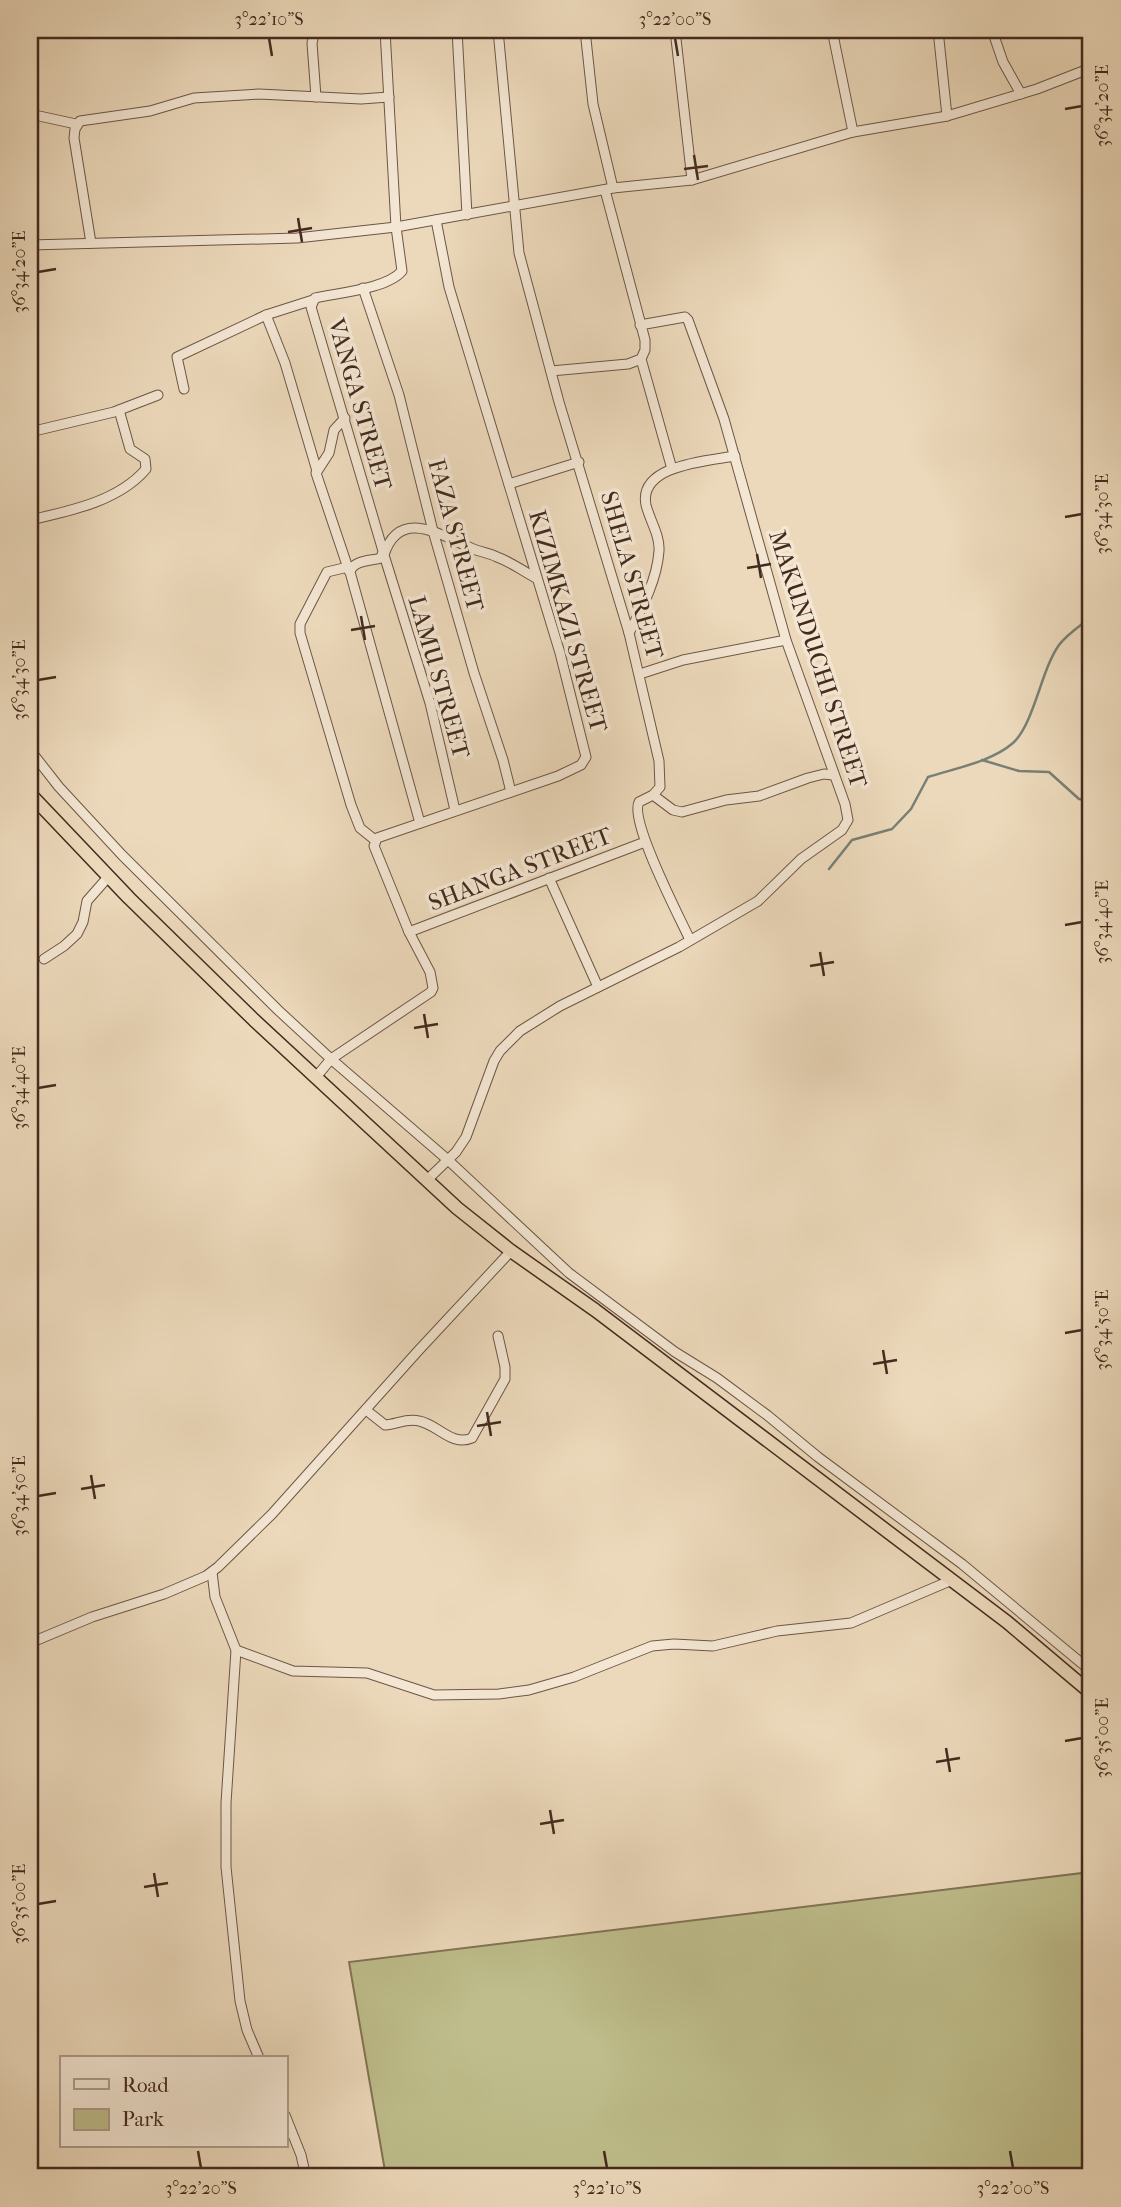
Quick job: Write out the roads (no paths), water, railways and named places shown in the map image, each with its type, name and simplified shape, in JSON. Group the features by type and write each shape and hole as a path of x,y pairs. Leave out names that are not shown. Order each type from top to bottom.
{"highway":[{"path":"30,794 245,1010 457,1208 952,1580 1057,1662 1091,1693"}],"street":[{"path":"314,30 312,43 316,97"},
{"name":"VANGA STREET","path":"384,555 312,307 313,300 395,278 402,271 396,227 385,30"},
{"path":"457,30 467,215"},
{"name":"SHELA STREET","path":"498,30 519,253 551,371 629,632 661,779 660,788 637,804 637,816 645,842 690,940"},
{"path":"585,30 593,104 609,189 645,345 641,359 672,469"},
{"path":"676,30 692,180"},
{"path":"832,30 853,132"},
{"path":"938,30 947,116"},
{"path":"992,30 1003,62 1021,94"},
{"path":"30,245 297,238 396,227 609,189 692,180 853,132 947,116 1021,94 1091,68"},
{"path":"30,114 76,124 80,121 150,111 194,98 259,94 361,99 389,97"},
{"path":"76,124 74,138 91,243"},
{"name":"KIZIMKAZI STREET","path":"375,840 387,832 511,792 569,770 581,765 586,757 560,653 449,287 436,220"},
{"name":"FAZA STREET","path":"363,288 399,395 433,531 511,792"},
{"path":"184,389 176,358 266,316 313,300"},
{"path":"266,316 285,363 349,570 420,823"},
{"name":"MAKUNDUCHI STREET","path":"427,1180 448,1160 466,1137 499,1051 520,1031 561,1006 690,940 758,901 784,873 846,825 847,811 786,640 716,396 688,320 685,317 640,325"},
{"path":"551,371 628,364 641,359"},
{"path":"30,432 119,410 158,395"},
{"path":"30,520 110,496 135,483 146,469 145,459 130,449 119,410"},
{"path":"317,471 329,453 334,430 345,418"},
{"path":"629,632 651,585 659,551 645,494 648,483 672,469 734,456"},
{"path":"509,484 579,462"},
{"path":"316,1077 331,1059 433,990 434,984 408,932 374,846 375,840 360,828 351,805 300,633 300,624 327,572 349,570 356,564 382,558 390,540 403,530 418,527 500,558 536,578"},
{"name":"LAMU STREET","path":"384,555 430,703 455,810"},
{"path":"640,674 693,658 786,640"},
{"path":"30,750 59,787 122,855 278,1010 448,1160 569,1273 675,1352 767,1415 818,1457 962,1564 1091,1671"},
{"path":"653,795 673,810 682,812 726,800 759,796 824,774 833,775"},
{"name":"SHANGA STREET","path":"408,932 645,842"},
{"path":"44,960 77,934 88,901 109,876"},
{"path":"549,878 598,987"},
{"path":"30,1643 92,1617 164,1594 212,1572 272,1514 418,1350 511,1251"},
{"path":"366,1410 385,1425 410,1419 423,1421 441,1433 458,1439 465,1441 472,1438 505,1379 498,1336"},
{"path":"212,1572 215,1597 236,1650 226,1803 226,1867 240,2001 247,2030 259,2056"},
{"path":"236,1650 302,1672 336,1671 379,1675 425,1693 450,1696 499,1694 529,1690 573,1677 652,1646 713,1646 777,1631 851,1623 952,1580"},
{"path":"287,2120 301,2155 306,2177"}],"waterway":[{"path":"829,869 852,840 892,829 911,809 928,777 984,760 1013,743 1027,723 1047,668 1059,645 1091,617"},
{"path":"982,760 1019,771 1049,772 1079,799 1091,801"}]}
